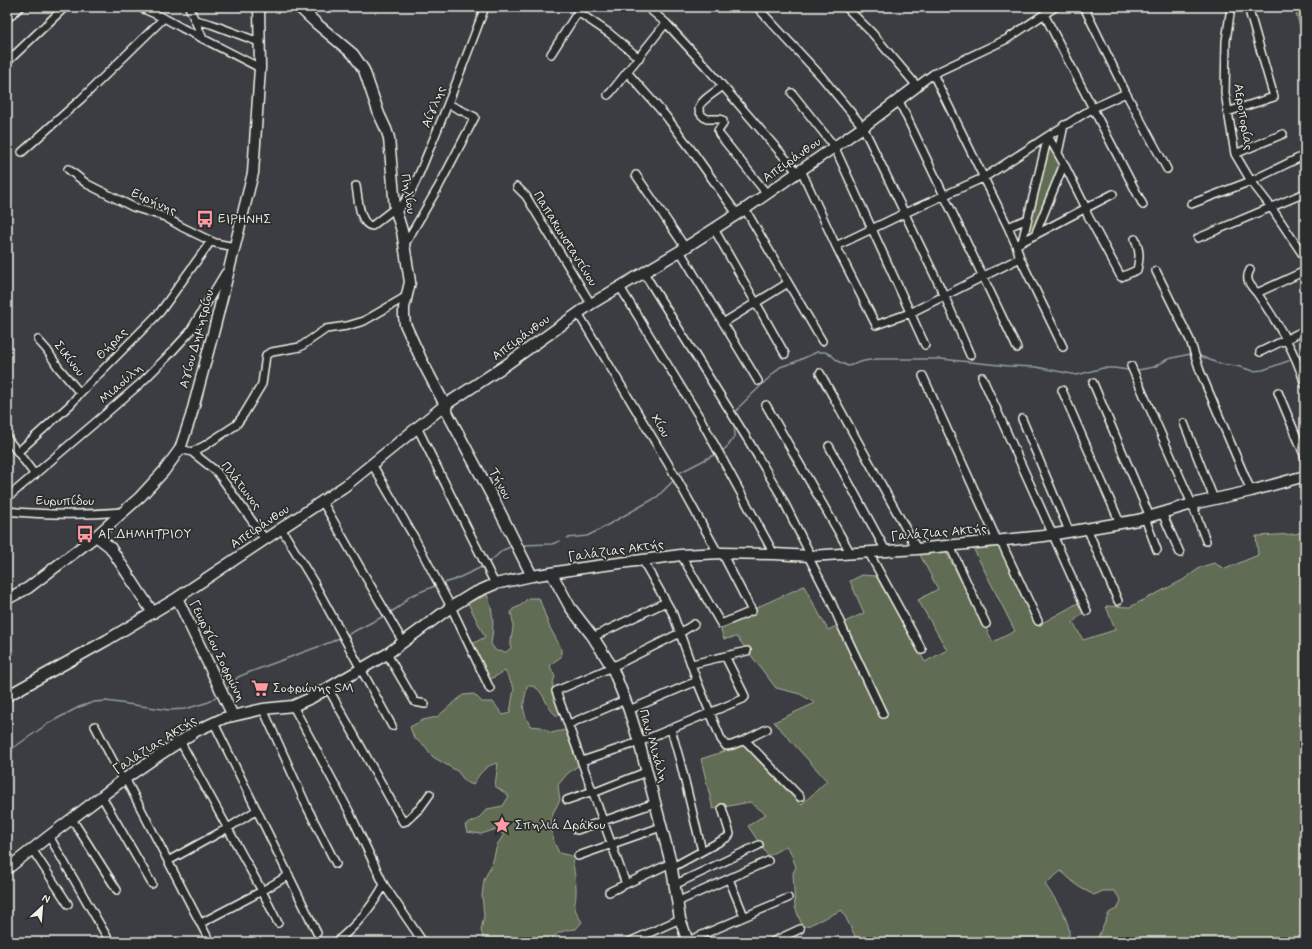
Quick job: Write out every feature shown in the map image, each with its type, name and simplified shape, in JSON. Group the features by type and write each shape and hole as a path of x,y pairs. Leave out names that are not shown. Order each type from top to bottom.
{"street":[{"path":"7,19 20,7"},
{"path":"7,62 65,7"},
{"path":"139,7 164,18 260,68"},
{"path":"189,7 203,39"},
{"name":"Αγίου Δημητρίου","path":"7,599 28,588 96,536 140,497 164,471 180,449 191,416 216,322 253,173 260,68 259,7"},
{"name":"Πηλίου","path":"299,7 353,54 364,70 379,114 386,129 389,138 396,210 405,244 410,282 404,312 405,324 421,359 446,405"},
{"name":"Αίγλης","path":"356,186 360,213 368,226 372,226 396,210 404,202 414,183 448,104 485,7"},
{"path":"647,7 666,23 800,172 876,325 910,313 1020,258"},
{"path":"757,7 821,76 863,127 944,295 970,355"},
{"path":"846,7 872,33 917,86"},
{"name":"Απειράνθου","path":"7,696 107,640 177,598 344,486 446,405 503,367 591,304 682,249 800,172 834,146 899,101 933,74 1007,39 1055,7"},
{"path":"1084,7 1126,94 1167,169"},
{"name":"Αεροπορίας","path":"1231,7 1228,21 1225,93 1227,112 1236,154 1251,181 1271,207 1305,258"},
{"path":"1227,112 1274,97 1248,7"},
{"path":"551,54 579,10 638,58"},
{"path":"1044,14 1143,205"},
{"path":"22,152 81,99 164,18"},
{"path":"195,20 211,24 259,42"},
{"path":"608,95 666,23"},
{"path":"627,72 665,115 741,211 788,283 822,341"},
{"path":"933,74 985,177 1008,227 1019,243"},
{"path":"723,86 702,102 699,106 699,110 702,116 706,119 723,120 723,124 718,131 767,194"},
{"path":"792,93 834,146 925,345"},
{"path":"836,246 985,177 1064,125 1093,108 1126,94"},
{"path":"899,101 1017,348"},
{"path":"405,244 439,186 475,117 448,104"},
{"path":"1058,153 1064,125"},
{"path":"1236,154 1283,134"},
{"path":"1048,136 1064,164 1086,208 1087,214 1121,277 1137,270 1139,249 1135,239"},
{"path":"1048,136 1027,219 1019,243 1020,258 1063,347"},
{"path":"1035,145 1043,156"},
{"path":"1191,204 1251,181 1303,156"},
{"path":"1034,235 1064,164"},
{"name":"Ειρήνης","path":"68,169 87,184 133,207 165,217 210,241 235,247"},
{"path":"636,175 682,249 723,323 758,381"},
{"name":"Παπακωνσταντίνου","path":"517,187 526,196 591,304"},
{"path":"1019,243 1113,194"},
{"path":"1198,238 1305,194"},
{"path":"1044,213 1051,227"},
{"path":"1008,227 1027,219"},
{"path":"714,228 785,354"},
{"name":"Θήρας","path":"18,452 71,404 160,312 210,241"},
{"name":"Μιαούλη","path":"7,498 141,383 167,357 189,332 229,268"},
{"path":"1250,270 1247,275 1248,282 1267,307 1286,340 1300,368 1305,385"},
{"path":"1156,271 1190,340 1200,372 1251,491"},
{"path":"1257,294 1305,271"},
{"path":"644,272 689,343 780,494 883,714"},
{"path":"723,323 788,283"},
{"path":"620,287 700,418 774,554"},
{"path":"180,449 192,452 220,437 236,425 262,384 266,355 272,352 300,347 326,329 347,326 364,321 407,296"},
{"name":"Χίου","path":"578,313 676,476 752,611 721,624 681,555"},
{"path":"1260,352 1305,330"},
{"name":"Σικίνου","path":"38,340 80,393"},
{"path":"1131,366 1192,504 1206,541"},
{"path":"820,373 917,549"},
{"path":"923,376 997,540 1003,546 1038,621"},
{"path":"982,377 1087,611"},
{"path":"1093,383 1147,518 1157,550"},
{"path":"1062,390 1120,523"},
{"path":"1278,392 1305,457"},
{"name":"Τήνου","path":"446,405 448,414 495,502 532,576"},
{"path":"766,405 850,552"},
{"path":"1022,419 1069,531"},
{"path":"1184,423 1214,499"},
{"path":"417,427 495,584"},
{"path":"7,438 35,475"},
{"path":"829,446 886,551"},
{"name":"Πλάτωνος","path":"192,452 217,472 265,539"},
{"path":"372,464 414,537 451,607 490,689"},
{"name":"Γαλάζιας Ακτής","path":"7,869 124,779 180,741 214,723 233,716 263,709 293,706 311,698 387,654 451,607 472,594 495,584 582,568 681,555 720,553 810,556 850,552 869,553 1052,535 1147,518 1192,504 1251,491 1305,476"},
{"path":"322,501 403,642"},
{"name":"Ευρυπίδου","path":"7,511 35,514 98,514 123,512"},
{"path":"1162,513 1180,553"},
{"path":"281,528 313,581 360,670 392,726"},
{"path":"1087,528 1118,600"},
{"path":"96,536 110,547 153,613"},
{"path":"950,546 986,624"},
{"path":"869,553 922,650"},
{"path":"643,561 666,602 680,633 721,739 726,746 745,740 767,729"},
{"name":"Παν. Μιχάλη","path":"552,574 570,607 593,637 612,668 627,705 639,742 655,803 671,865 680,919 688,941"},
{"name":"Γεωργίου Σοφρώνη","path":"177,598 233,716"},
{"path":"593,637 666,602"},
{"path":"626,884 556,691 612,668 680,633 694,624"},
{"path":"692,664 747,651"},
{"path":"387,654 416,702 425,704"},
{"path":"582,761 639,742 743,699 745,697 725,656"},
{"path":"569,724 698,681"},
{"path":"328,688 403,822 420,808 430,794"},
{"path":"293,706 349,811 384,885 423,942"},
{"path":"263,709 308,809 336,864"},
{"path":"214,723 317,933"},
{"path":"94,726 124,779 210,942"},
{"path":"671,729 702,851"},
{"path":"745,740 800,796"},
{"path":"180,741 278,923"},
{"path":"567,800 646,772"},
{"path":"102,797 152,884"},
{"path":"577,830 602,820 655,803"},
{"path":"609,892 702,851 728,837 730,834 722,808"},
{"path":"168,861 257,810"},
{"path":"72,819 117,890"},
{"path":"578,856 661,827"},
{"path":"49,836 110,942"},
{"path":"674,885 758,845"},
{"path":"32,849 68,904"},
{"path":"677,902 768,861"},
{"path":"201,923 289,875"},
{"path":"729,879 744,916"},
{"path":"336,942 344,940 372,906 384,885"},
{"path":"688,941 788,898"},
{"path":"629,942 680,919"},
{"path":"772,942 800,929"}],"green space":[{"path":"1294,7 1305,7 1305,43"},
{"path":"1049,141 1061,164 1033,233 1026,237"},
{"path":"1305,531 1305,942 1098,942 1097,939 1109,913 1118,908 1121,900 1114,891 1103,891 1094,895 1079,887 1061,871 1045,884 1065,916 1069,930 1069,936 1061,942 881,942 879,940 874,942 858,942 842,910 803,928 795,907 793,873 796,867 790,851 786,846 768,856 748,826 766,814 750,802 713,809 701,759 743,745 801,805 827,781 774,722 815,703 800,694 776,688 737,637 724,639 720,627 762,605 804,586 828,630 864,613 850,581 862,575 876,576 925,662 947,650 918,600 938,589 919,553 945,550 993,642 1015,631 972,546 997,545 1001,549 1037,626 1078,603 1083,613 1073,622 1083,640 1115,630 1106,606 1130,607 1183,580 1201,567 1214,563 1225,569 1258,555 1256,536 1295,534"},
{"path":"487,595 493,619 491,644 496,651 506,652 511,648 513,623 511,613 513,609 520,606 528,598 539,598 549,626 561,648 561,657 550,666 555,677 553,682 554,696 561,715 557,716 553,712 541,692 533,686 527,686 524,699 525,715 530,726 541,727 551,733 565,730 579,765 567,774 558,785 560,800 553,813 551,827 554,842 559,853 572,856 576,884 575,908 582,922 576,929 561,932 554,936 549,942 484,942 481,930 484,916 482,895 484,880 493,861 497,845 504,834 494,830 481,834 467,832 465,825 478,819 487,809 503,806 509,796 495,786 498,763 486,768 473,785 466,782 457,771 433,757 425,746 414,738 410,727 423,720 437,717 463,695 474,694 482,702 493,702 503,715 510,713 514,688 505,671 489,680 472,644 485,637 468,603"}],"waterway":[{"path":"735,414 740,406 780,367 817,352 825,352 839,362 848,366 877,359 941,359 1009,366 1036,367 1077,375 1103,368 1128,370"},
{"path":"1138,370 1154,367 1168,359 1190,354"},
{"path":"1200,356 1220,364 1237,366 1253,371 1263,370 1291,360"},
{"path":"1300,358 1305,357"},
{"path":"721,452 728,446 735,436 734,423"},
{"path":"678,476 681,472 716,454"},
{"path":"567,538 587,536 597,531 657,497 674,480"},
{"path":"521,545 552,544 560,541"},
{"path":"487,564 503,550 513,546"},
{"path":"444,583 484,566"},
{"path":"389,613 399,607 410,596 435,586"},
{"path":"345,636 386,615"},
{"path":"226,690 238,677 341,637"},
{"path":"7,759 13,748 49,723 79,707 94,702 106,701 169,710 185,709 209,702 218,695"}],"place":[{"name":"ΕΙΡΗΝΗΣ","path":"205,219"},
{"name":"ΑΓ.ΔΗΜΗΤΡΙΟΥ","path":"85,534"},
{"name":"Σοφρώνης SM","path":"260,688"},
{"name":"Σπηλιά Δράκου","path":"502,825"}]}
